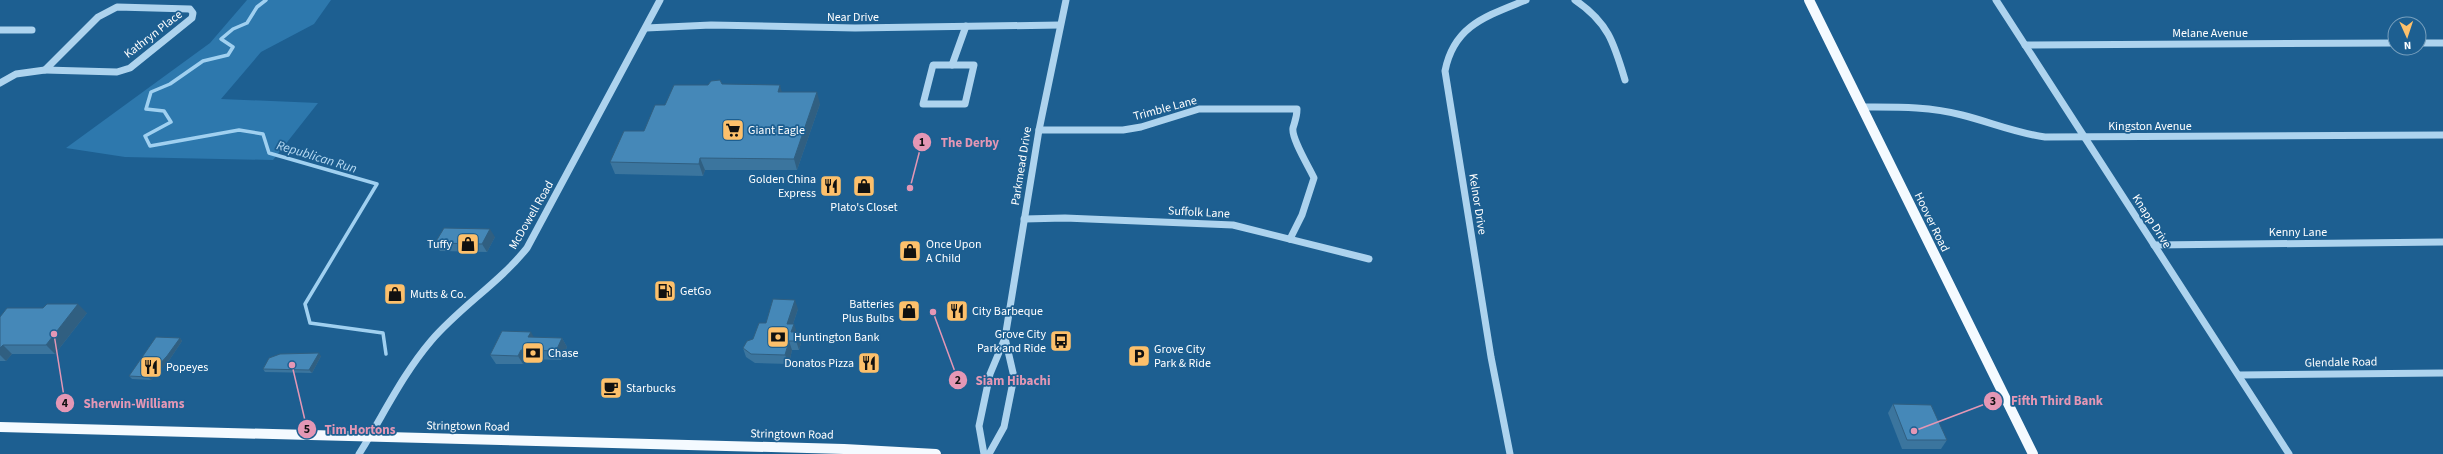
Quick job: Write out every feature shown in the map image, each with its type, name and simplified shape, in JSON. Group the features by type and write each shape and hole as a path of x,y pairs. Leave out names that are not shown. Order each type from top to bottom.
{"main road":[{"name":"Hoover Road","path":"1808,0 2033,454"},
{"name":"Stringtown Road","path":"0,427 370,437 779,451 936,454"}],"street":[{"name":"McDowell Road","path":"359,454 404,375 432,340 504,274 528,248 660,0"},
{"name":"Parkmead Drive","path":"984,454 979,426 990,374 1005,338 1039,130 1066,0"},
{"name":"Kelnor Drive","path":"1510,454 1491,357 1445,71 1449,50 1462,31 1473,24 1526,0"},
{"path":"1575,0 1599,16 1607,26 1626,80"},
{"name":"Knapp Drive","path":"1996,0 2289,454"},
{"name":"Kathryn Place","path":"0,83 16,74 45,70 117,72 130,68 192,18 193,12 190,9 127,6 106,11 45,70"},
{"name":"Near Drive","path":"646,28 711,26 855,28 1060,25"},
{"path":"952,65 966,26"},
{"path":"0,30 32,30"},
{"name":"Melane Avenue","path":"2025,45 2387,43"},
{"path":"2427,43 2443,43"},
{"path":"933,65 952,65 974,66 966,104 923,104 933,65"},
{"name":"Kingston Avenue","path":"1861,107 1934,110 1967,116 2033,136 2085,138 2443,135"},
{"name":"Trimble Lane","path":"1039,130 1123,130 1141,127 1199,109 1297,109 1297,120 1293,128 1295,138 1314,178 1302,216 1290,239"},
{"name":"Suffolk Lane","path":"1024,219 1065,218 1217,223 1233,225 1369,259"},
{"name":"Kenny Lane","path":"2154,245 2443,242"},
{"name":"Parkmead Drive","path":"989,454 1004,427 1014,377 1005,338"},
{"name":"Glendale Road","path":"2239,375 2443,373"}],"shaded area":[{"path":"247,0 331,0 314,24 261,52 221,99 318,103 273,160 125,157 66,148 210,43"}],"building":[{"name":"Giant Eagle","path":"720,80 722,84 780,85 778,92 817,92 794,159 700,158 699,164 610,162 624,131 644,131 655,105 665,105 674,85 708,85 711,81"},
{"path":"444,228 490,229 482,244 435,243"},
{"name":"Huntington Bank","path":"773,299 795,300 787,324 794,324 791,332 799,332 796,341 789,341 785,355 751,354 743,348 747,341 753,339 759,323 766,323"},
{"path":"47,304 78,304 46,345 3,345 0,348 0,317 7,308 43,308"},
{"path":"502,331 531,332 528,337 562,338 556,351 521,350 518,356 490,355"},
{"name":"Popeyes","path":"156,337 180,338 167,356 148,377 129,376"},
{"path":"319,353 309,370 263,369 269,358 280,354"},
{"path":"1893,404 1931,405 1947,440 1907,440"}],"waterway":[{"name":"Republican Run","path":"266,0 257,7 247,23 233,29 221,39 233,47 228,55 203,61 170,84 151,92 146,109 164,111 171,122 145,136 150,146 239,130 263,134 269,153 377,184 305,304 310,323 383,333 386,354"}],"place":[{"name":"Giant Eagle","path":"733,130"},
{"name":"Golden China Express","path":"831,186"},
{"name":"Plato's Closet","path":"864,186"},
{"name":"The Derby","path":"910,188"},
{"name":"Tuffy","path":"468,244"},
{"name":"Once Upon A Child","path":"910,251"},
{"name":"GetGo","path":"665,291"},
{"name":"Mutts & Co.","path":"395,294"},
{"name":"Batteries Plus Bulbs","path":"909,311"},
{"name":"City Barbeque","path":"957,311"},
{"name":"Siam Hibachi","path":"933,312"},
{"name":"Sherwin-Williams","path":"54,334"},
{"name":"Huntington Bank","path":"778,337"},
{"name":"Grove City Park and Ride","path":"1061,341"},
{"name":"Chase","path":"533,353"},
{"name":"Grove City Park & Ride","path":"1139,356"},
{"name":"Donatos Pizza","path":"869,363"},
{"name":"Tim Hortons","path":"292,365"},
{"name":"Popeyes","path":"151,367"},
{"name":"Starbucks","path":"611,388"},
{"name":"Fifth Third Bank","path":"1914,431"}]}
